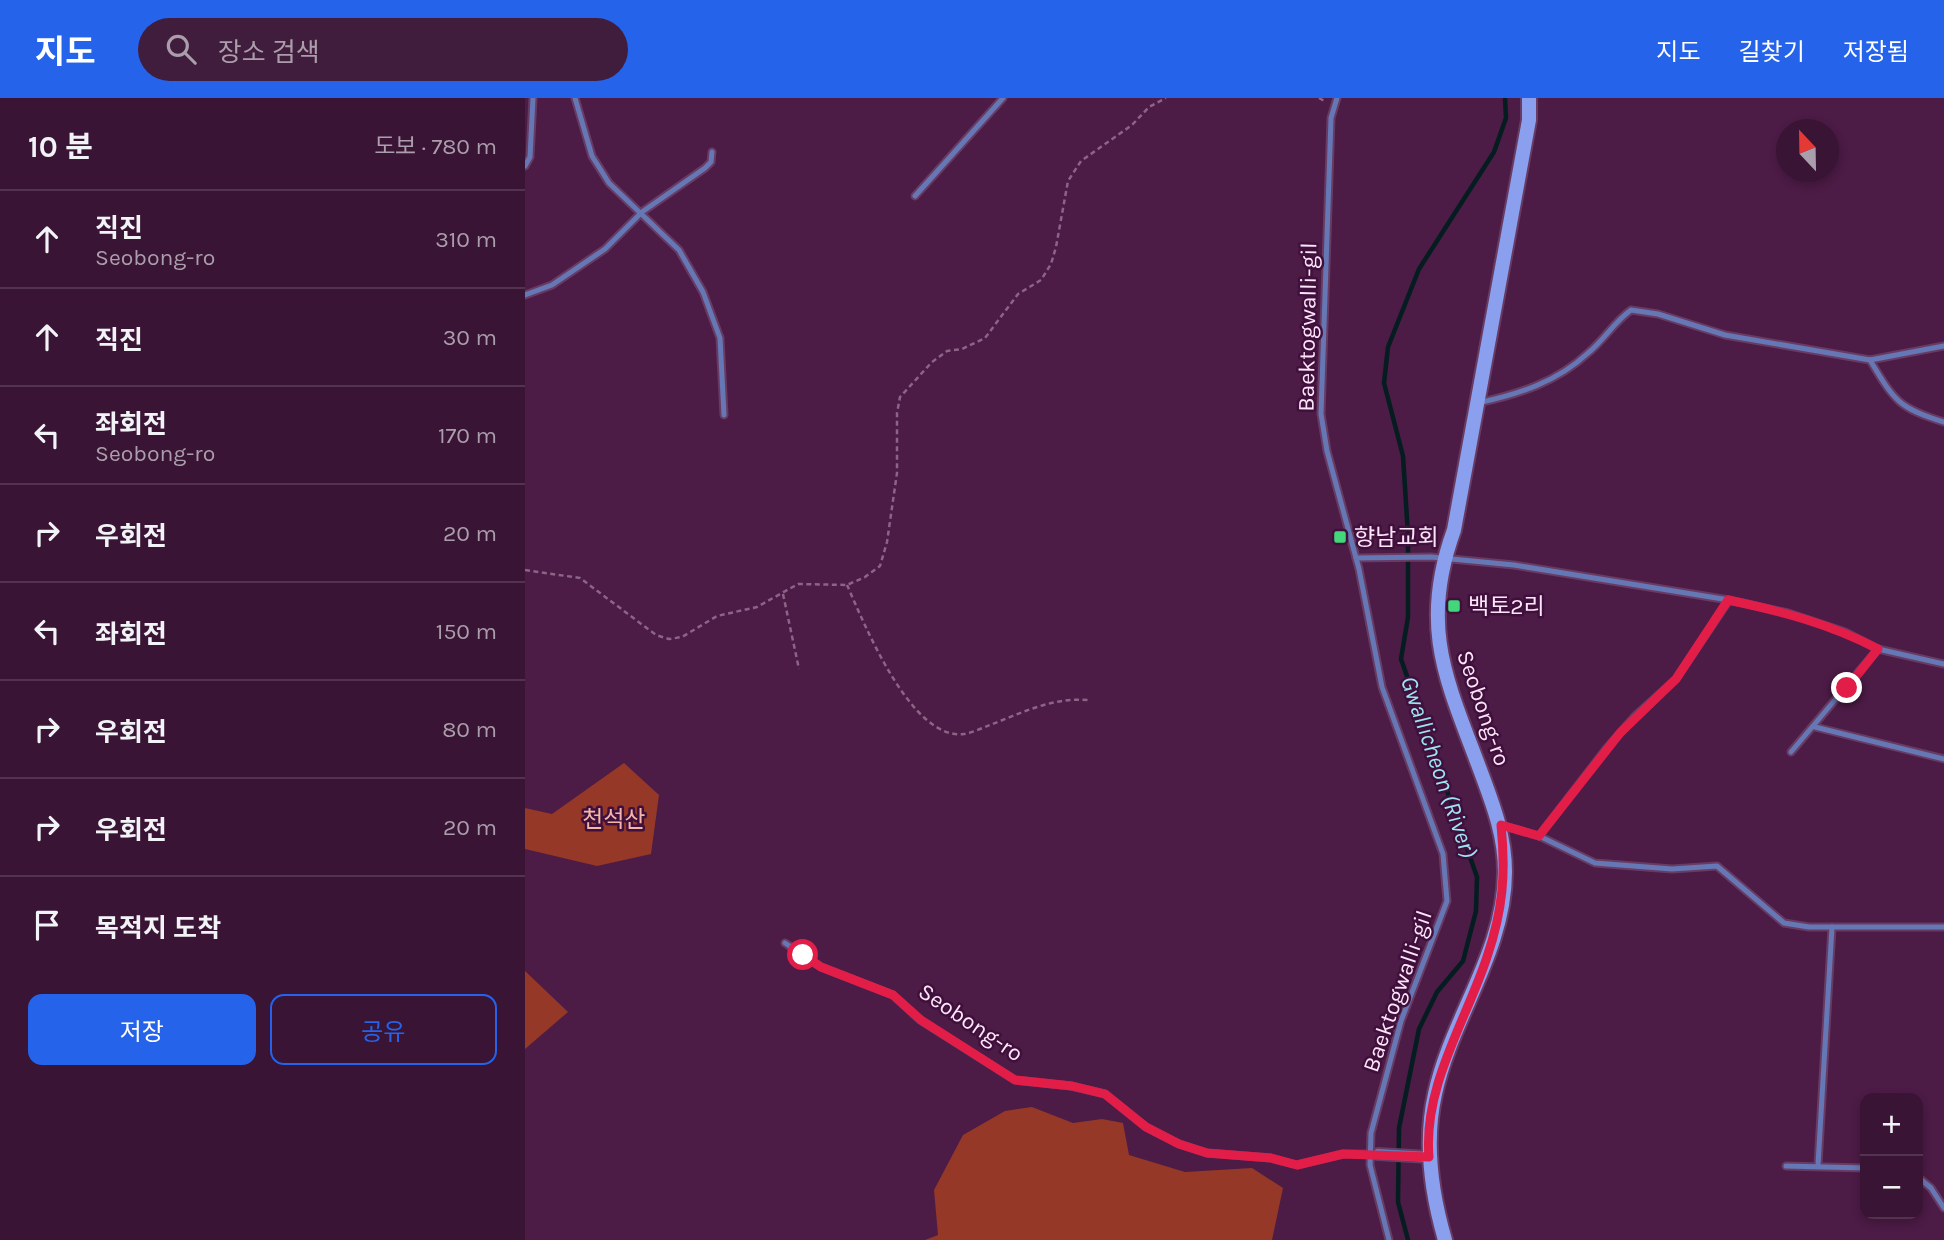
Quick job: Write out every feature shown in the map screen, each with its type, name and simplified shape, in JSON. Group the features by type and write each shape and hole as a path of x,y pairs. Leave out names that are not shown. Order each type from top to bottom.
{"main road":[{"name":"Seobong-ro","path":"1445,1240 1436,1209 1429,1157 1428,1141 1435,1092 1488,957 1504,891 1501,825 1441,659 1436,625 1437,558 1454,530 1525,151 1529,98"}],"street":[{"path":"1374,1154 1429,1157"}],"lane":[{"path":"525,166 530,157 533,98"},
{"path":"575,98 592,156 609,183 642,212 678,250 703,292 720,338 724,415"},
{"path":"915,196 1003,98"},
{"name":"Baektogwalli-gil","path":"1338,98 1331,118 1321,414 1327,451 1356,558 1382,687 1443,854 1447,901 1401,1021 1371,1133 1389,1240"},
{"path":"525,295 552,285 605,250 642,212 705,168 711,162 712,152"},
{"path":"1478,403 1520,394 1555,378 1589,353 1621,317 1631,310 1658,314 1725,335 1870,360 1944,346"},
{"path":"1870,360 1892,396 1912,412 1944,422"},
{"path":"1356,558 1395,555 1514,565 1728,600 1788,613 1845,632 1878,649 1944,664"},
{"path":"1539,836 1620,733 1676,679 1728,600"},
{"path":"1791,752 1815,727 1878,649"},
{"path":"1815,727 1944,759"},
{"path":"1501,825 1539,836 1595,863 1672,869 1717,866 1784,923 1832,927 1944,927"},
{"path":"1818,1165 1832,927"},
{"name":"Seobong-ro","path":"785,943 821,967 893,995 921,1020 1015,1080 1072,1086 1105,1094 1146,1127 1179,1144 1207,1153 1271,1158 1297,1165 1343,1154 1374,1154"},
{"path":"1786,1166 1860,1168"},
{"path":"1923,1182 1944,1208"}],"path":[{"path":"525,570 580,578 656,635 669,639 682,637 717,616 757,607 798,584 847,584 865,577 880,566 897,472 897,413 900,397 932,362 947,351 962,349 985,338 1017,294 1041,280 1051,264 1056,247 1068,181 1081,161 1132,125 1149,107 1166,98"},
{"path":"847,584 886,671 924,717 945,730 963,735 1046,704 1073,699 1088,700"},
{"path":"783,593 799,669"}],"green space":[{"name":"천석산","path":"624,763 659,795 651,854 597,866 525,849 525,808 552,814"},
{"path":"525,971 568,1012 525,1049"},
{"path":"1032,1107 1073,1123 1102,1119 1123,1123 1129,1155 1185,1172 1252,1168 1283,1188 1272,1240 925,1240 938,1235 934,1190 963,1135 1005,1111"}],"waterway":[{"name":"Gwallicheon (River)","path":"1408,1240 1398,1202 1399,1128 1419,1029 1437,992 1463,961 1476,911 1477,877 1401,659 1408,617 1408,535 1403,456 1384,383 1388,347 1419,269 1494,152 1506,118 1505,98"}],"place":[{"name":"향남교회","path":"1340,537"},
{"name":"백토2리","path":"1454,606"}],"route":[{"path":"803,955 821,967 893,995 921,1020 1015,1080 1072,1086 1105,1094 1146,1127 1179,1144 1207,1153 1271,1158 1297,1165 1343,1154 1429,1157 1428,1141 1435,1092 1488,957 1504,891 1501,825 1539,836 1606,749 1635,716 1676,679 1728,600 1788,613 1845,632 1878,649 1847,688"}]}
